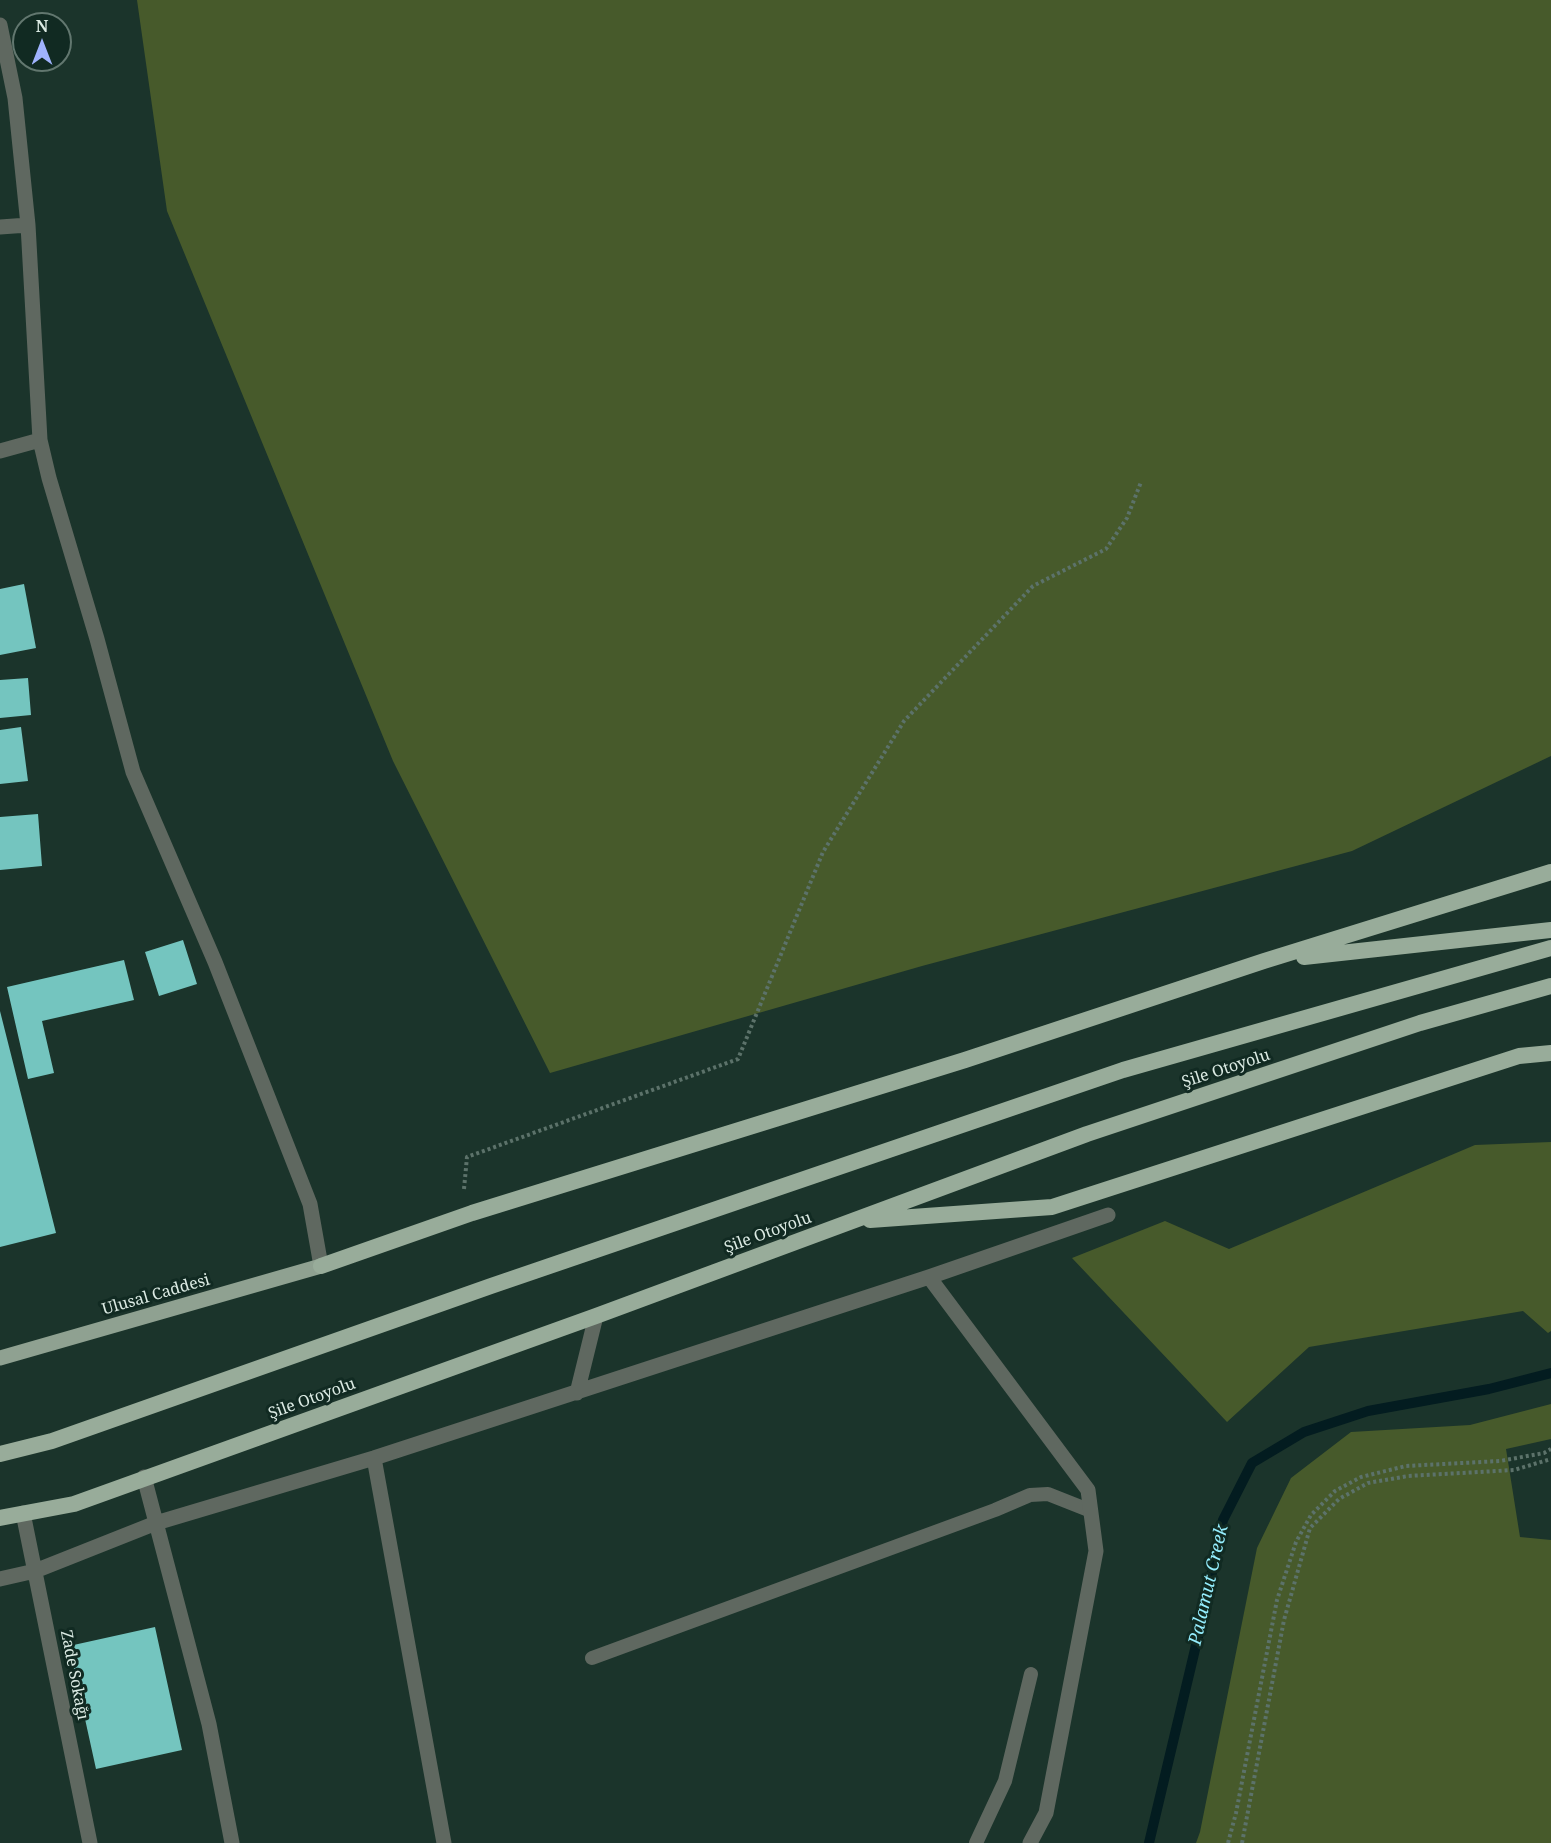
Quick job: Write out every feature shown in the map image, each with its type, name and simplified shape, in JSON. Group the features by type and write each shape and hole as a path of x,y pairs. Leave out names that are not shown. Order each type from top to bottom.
{"highway":[{"path":"321,1266 462,1216 965,1060 1264,961 1551,872"},
{"path":"1264,961 1551,930"},
{"name":"Şile Otoyolu","path":"0,1454 52,1441 502,1282 1123,1070 1551,948"},
{"name":"Şile Otoyolu","path":"0,1518 74,1504 597,1316 1109,1126 1420,1023 1551,986"},
{"path":"851,1221 1052,1207 1519,1056 1551,1053"}],"main road":[{"name":"Ulusal Caddesi","path":"0,1358 321,1266"}],"street":[{"path":"0,25 15,98 28,225 40,440 49,478 134,772 215,962 306,1193 321,1266"},
{"path":"0,227 28,225"},
{"path":"0,451 40,440"},
{"path":"0,1579 35,1571 156,1523 374,1458 577,1393 929,1277 1108,1215"},
{"path":"929,1277 1088,1490 1096,1551 1046,1813 1030,1843"},
{"path":"577,1393 597,1316"},
{"path":"374,1458 444,1843"},
{"path":"144,1477 209,1724 232,1843"},
{"name":"Zade Sokağı","path":"23,1513 90,1843"}],"lane":[{"path":"592,1658 1030,1495 1048,1494 1090,1511"},
{"path":"975,1843 1005,1781 1031,1674"}],"path":[{"path":"462,1216 467,1157 738,1059 823,852 904,721 1033,586 1106,549 1127,518 1141,482"},
{"path":"1228,1843 1236,1813 1277,1600 1296,1542 1311,1515 1335,1491 1361,1477 1406,1466 1500,1461 1544,1453 1551,1449"},
{"path":"1242,1843 1284,1620 1310,1528 1339,1499 1368,1483 1408,1476 1514,1470 1551,1459"}],"green space":[{"path":"137,0 1551,0 1551,756 1352,851 922,966 550,1073 393,761 167,211"},
{"path":"1551,1142 1551,1331 1548,1333 1523,1311 1309,1347 1227,1422 1072,1258 1165,1221 1229,1249 1475,1145"},
{"path":"1551,1404 1551,1439 1506,1449 1520,1537 1551,1540 1551,1843 1196,1843 1257,1548 1291,1478 1351,1432 1470,1425"}],"building":[{"path":"24,584 36,648 0,655 0,589"},
{"path":"28,678 31,715 0,718 0,680"},
{"path":"21,727 28,781 0,784 0,730"},
{"path":"38,814 42,866 0,870 0,817"},
{"path":"183,940 197,984 159,996 145,952"},
{"path":"124,960 134,1000 42,1021 54,1073 28,1079 7,987"},
{"path":"0,1011 56,1233 0,1247"},
{"path":"155,1627 182,1750 96,1769 69,1646"}],"waterway":[{"name":"Palamut Creek","path":"1149,1843 1202,1620 1223,1520 1252,1463 1304,1432 1368,1411 1489,1389 1551,1373"}]}
